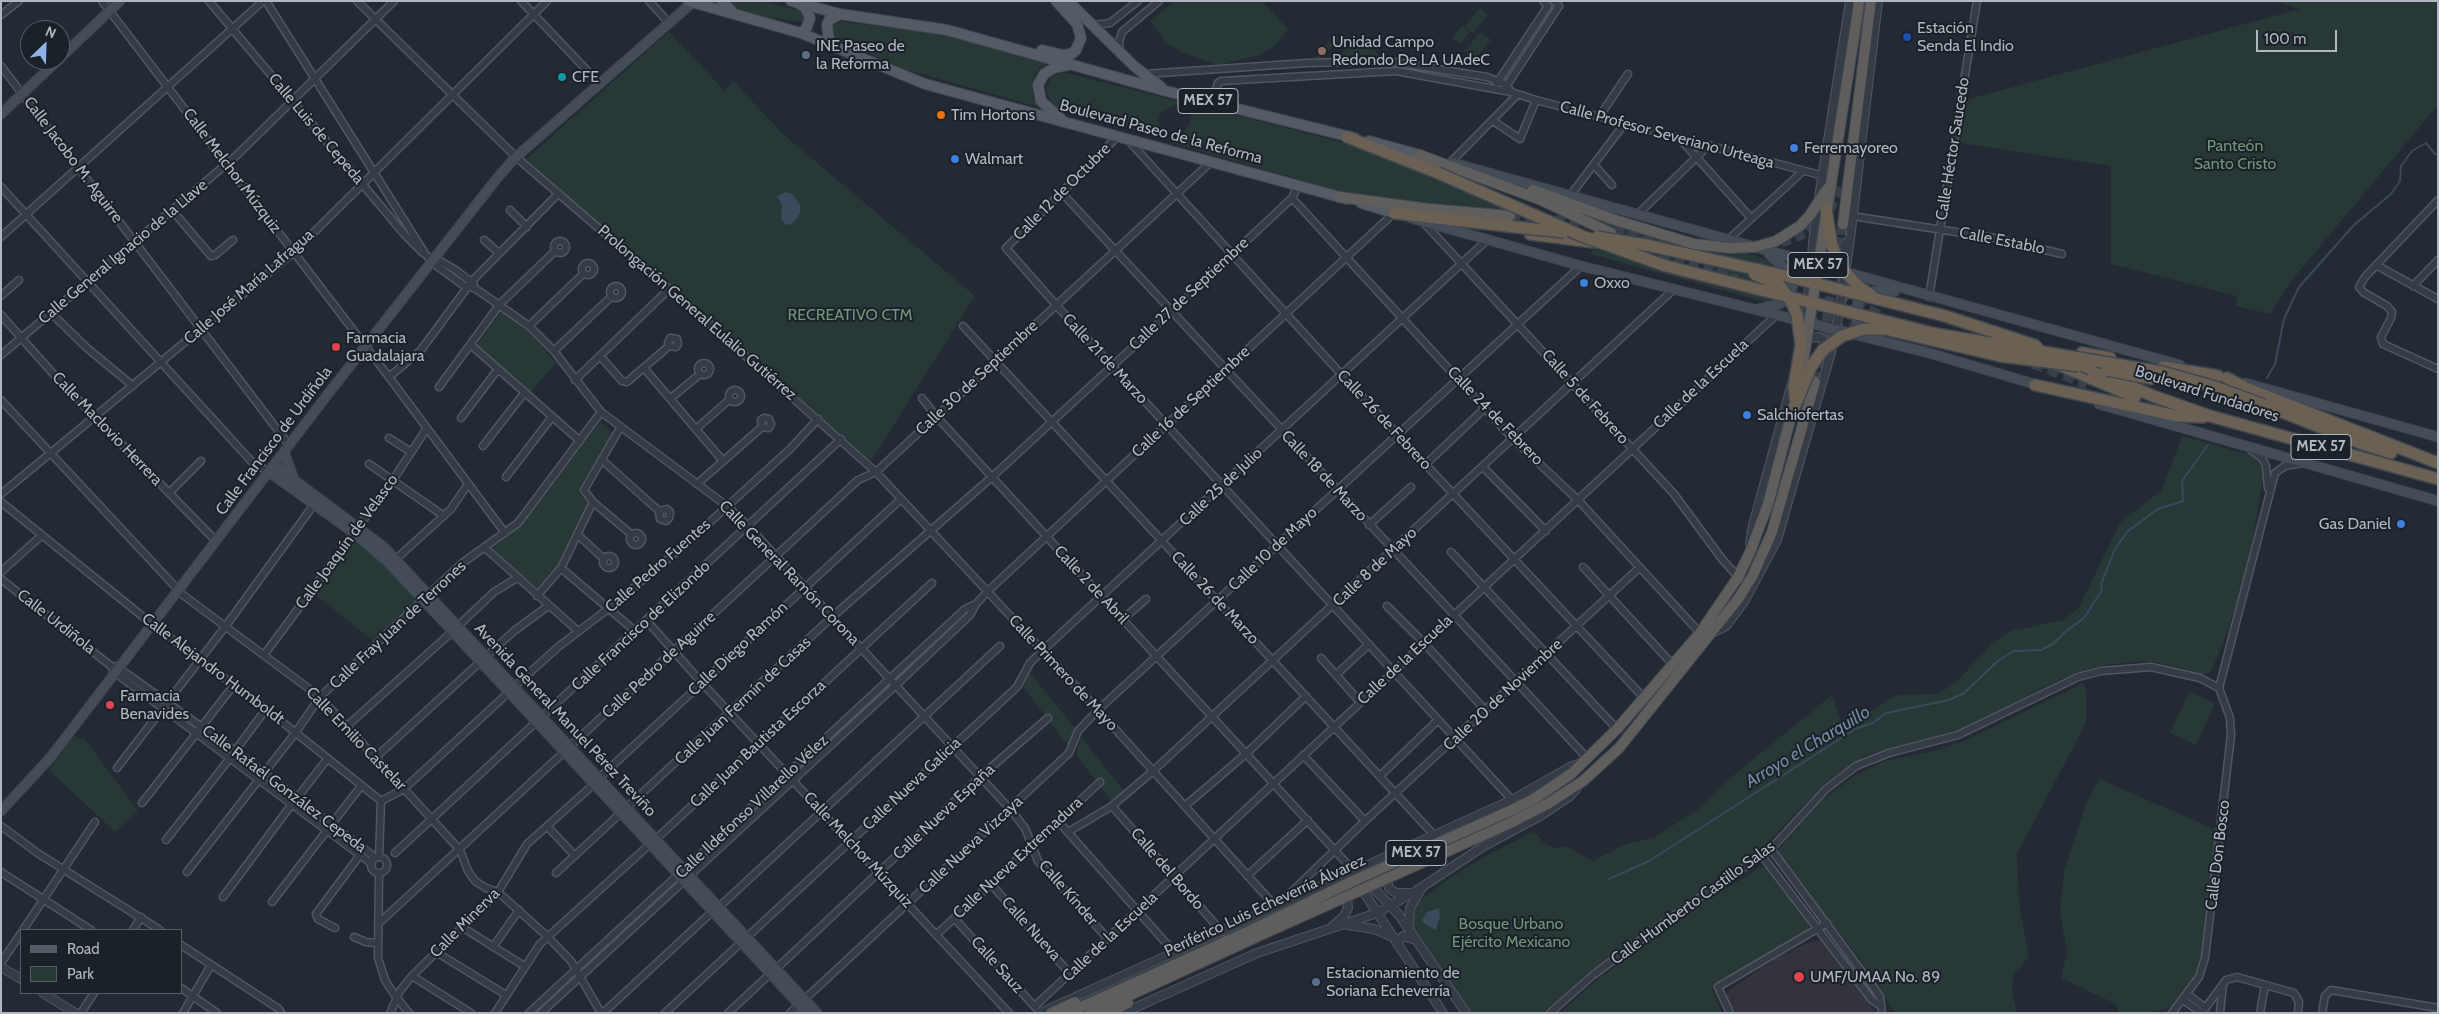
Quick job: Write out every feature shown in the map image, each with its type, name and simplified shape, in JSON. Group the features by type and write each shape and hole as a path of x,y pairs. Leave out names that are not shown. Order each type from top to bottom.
{"highway":[{"name":"Periférico Luis Echeverría Álvarez","path":"1068,1013 1120,994 1137,992 1260,931 1355,880 1512,810 1540,795 1587,761 1700,633 1738,577 1750,552 1768,504 1792,414 1807,348 1826,209 1827,180 1859,1"},
{"path":"1843,224 1871,1"},
{"path":"1841,186 1849,129 1857,108"},
{"name":"Boulevard Fundadores","path":"1347,137 1438,173 1582,236 1625,253 1666,266 1965,340 2162,372 2212,386 2267,397 2358,442 2438,466"},
{"path":"1420,154 1541,200 1611,233"},
{"path":"1476,169 1615,220 1694,244 1730,248 1755,247 1776,241 1800,226 1810,215 1827,180"},
{"path":"1339,197 1430,209 1510,216"},
{"path":"1826,209 1832,246 1842,268 1867,293 1896,305 1969,327 2038,355 2086,378 2144,400 2191,414"},
{"name":"Boulevard Paseo de la Reforma","path":"1394,212 1652,246 1827,287"},
{"path":"1528,231 1664,252 1747,272 1779,285 1794,306 1800,330 1801,345 1794,386 1795,399"},
{"name":"Boulevard Fundadores","path":"1827,287 1976,325 2035,345 2153,396 2210,416 2438,479"},
{"path":"1792,414 1811,367 1823,350 1842,336 1873,328 2000,356 2102,369 2267,397"},
{"path":"2082,353 2188,373 2222,377 2246,386 2267,397 2438,463"},
{"name":"Periférico Luis Echeverría Álvarez","path":"1091,1013 1159,971 1260,931 1508,824 1549,803 1583,781 1619,748 1714,632 1748,583 1766,549 1778,515 1815,382"},
{"path":"2035,384 2177,416 2210,416"},
{"path":"2087,384 2144,404 2180,414 2210,416"},
{"path":"2398,468 2438,485"},
{"path":"1051,1013 1145,971 1159,971"},
{"path":"1108,1013 1132,1001 1137,992"}],"main road":[{"path":"70,49 120,1"},
{"path":"722,1 735,14"},
{"path":"1024,50 1038,49 1068,55 1076,50 1081,38 1078,24 1056,1"},
{"path":"1068,1 1120,53 1166,91"},
{"name":"Calle Francisco de Urdiñola","path":"1,811 50,758 114,668 152,624 272,468 365,346 429,257 516,157 692,2"},
{"name":"Boulevard Paseo de la Reforma","path":"692,2 801,33 919,81 1394,212"},
{"path":"795,3 840,14 940,29 1024,50 1069,65"},
{"path":"795,3 808,12 810,18 809,24 801,33"},
{"path":"829,43 827,25 830,20 840,14"},
{"path":"1065,122 1041,101 1038,85 1044,74 1054,68 1069,65"},
{"name":"MEX 57","path":"1069,65 1347,137"},
{"path":"1,114 48,70"},
{"path":"1347,137 1451,162 1844,274 2222,377"},
{"path":"1394,212 1424,223 1581,266 1885,342 2438,501"},
{"path":"1755,310 1780,304 1785,300 1793,282 1791,274 1784,266 1761,249"},
{"path":"1885,342 1859,325 1856,319 1858,302 1870,291 1908,291"},
{"path":"2267,397 2438,437"},
{"path":"287,448 294,479"},
{"name":"Avenida General Manuel Pérez Treviño","path":"272,468 294,479 356,530 426,598 802,1002 818,1013"},
{"name":"Avenida General Manuel Pérez Treviño","path":"272,468 315,503 356,530 379,542 396,559 426,598"},
{"name":"Avenida General Manuel Pérez Treviño","path":"802,1002 807,1013"}],"street":[{"path":"1,15 20,1"},
{"name":"Calle Melchor Múzquiz","path":"102,1 389,377 505,533"},
{"name":"Calle Luis de Cepeda","path":"209,1 362,184 408,233"},
{"path":"1,237 264,1"},
{"name":"Calle General Ramón Corona","path":"264,1 373,172 408,233 437,266 468,288 476,289 500,304 529,326 554,351 601,412 727,506 748,526 1010,810 1025,828 1030,846"},
{"name":"Prolongación General Eulalio Gutiérrez","path":"358,1 516,157 818,419 876,472"},
{"name":"Calle General Ignacio de la Llave","path":"1,355 226,164 394,1"},
{"path":"521,1 600,84"},
{"name":"Calle José María Lafragua","path":"1,494 294,252 547,1"},
{"path":"649,1 669,23"},
{"path":"1094,26 1110,23 1138,1"},
{"path":"1120,53 1119,42 1122,32 1159,1"},
{"path":"1750,552 1753,525 1802,345 1806,323 1813,234 1827,180 1850,1"},
{"path":"1714,632 1726,626 1745,600 1777,540 1831,352 1850,239 1878,1"},
{"name":"Calle Héctor Saucedo","path":"1930,297 1977,1"},
{"path":"1503,91 1557,3"},
{"path":"1494,89 1545,4"},
{"path":"1387,70 1388,61"},
{"path":"1144,74 1388,61 1474,74 1507,85 1514,93 1493,121 1451,162"},
{"path":"1292,65 1294,76"},
{"name":"Calle Jacobo M. Aguirre","path":"1,66 200,329 287,448"},
{"name":"Calle Profesor Severiano Urteaga","path":"1222,105 1215,96 1215,87 1221,81 1387,70 1514,93 1803,171 1827,180"},
{"path":"1599,117 1628,74"},
{"path":"1493,121 1520,139 1536,100"},
{"path":"1570,196 1625,123"},
{"name":"Calle 12 de Octubre","path":"1006,248 1061,192 1122,138"},
{"name":"Calle 26 de Febrero","path":"1122,138 1644,698"},
{"path":"1679,138 1751,218"},
{"path":"1637,215 1709,145"},
{"name":"Calle 30 de Septiembre","path":"876,472 1211,162"},
{"path":"1594,165 1612,185"},
{"path":"1728,240 1803,171"},
{"path":"1292,198 1298,186"},
{"path":"1,187 252,462 272,468"},
{"name":"Calle 18 de Marzo","path":"1061,192 1587,761"},
{"path":"389,377 421,350 472,281 558,193"},
{"name":"Calle 27 de Septiembre","path":"931,531 1172,311 1230,254 1292,198"},
{"name":"Calle 24 de Febrero","path":"1292,198 1512,438 1578,500 1700,633"},
{"path":"2438,200 2360,284 2363,292 2387,306 2392,312 2392,318 2381,337 2383,344 2438,369"},
{"path":"172,210 210,256 215,255 233,240"},
{"path":"510,210 527,226"},
{"name":"Calle 16 de Septiembre","path":"988,591 1346,259 1394,212"},
{"name":"Calle Establo","path":"1852,216 1995,238 2062,254"},
{"name":"Calle 5 de Febrero","path":"1424,223 1686,508 1722,559 1738,577"},
{"path":"1813,234 1822,249 1828,252 1840,250 1850,239"},
{"path":"484,240 500,253"},
{"name":"Calle 25 de Julio","path":"1042,651 1487,240"},
{"name":"Calle 21 de Marzo","path":"1006,248 1056,306 1394,670 1438,720 1457,738 1512,800"},
{"path":"439,387 500,304 556,252"},
{"path":"429,257 440,261 472,281 476,289"},
{"path":"2413,286 2438,260"},
{"path":"2376,265 2438,299"},
{"name":"Calle 10 de Mayo","path":"1098,710 1581,266"},
{"path":"529,326 584,274"},
{"path":"1,296 19,280"},
{"path":"575,380 601,357 669,289"},
{"name":"Calle 8 de Mayo","path":"1068,832 1112,806 1153,771 1454,495 1512,438 1573,384 1673,290"},
{"path":"554,351 612,296"},
{"path":"50,313 87,348 133,386"},
{"name":"Calle Maclovio Herrera","path":"1,315 20,339 216,541"},
{"name":"Calle de la Escuela","path":"1035,1006 1776,315"},
{"name":"Calle 26 de Marzo","path":"963,326 1434,835"},
{"path":"1802,345 1809,338 1818,337 1824,340 1831,352"},
{"path":"471,345 580,441"},
{"path":"601,357 625,382 629,381 669,346"},
{"path":"644,368 723,461"},
{"path":"461,418 498,369"},
{"path":"670,398 700,374"},
{"path":"483,446 525,392"},
{"name":"Calle 2 de Abril","path":"922,398 936,416 1353,870 1390,906 1409,930 1463,1011"},
{"path":"696,429 730,399"},
{"name":"Calle Emilio Castelar","path":"1,400 178,590 320,697 460,850 471,877 480,885 498,892 519,910 548,937 577,969 602,1013"},
{"path":"1426,464 1485,408"},
{"name":"Calle Fray Juan de Terrones","path":"187,872 258,778 296,732 320,697 462,564 518,523 601,412"},
{"path":"506,478 552,417"},
{"name":"Calle Pedro Fuentes","path":"381,801 404,789 578,631 608,609 727,506 790,449 818,419"},
{"path":"698,484 762,427"},
{"name":"Calle Joaquín de Velasco","path":"264,655 393,480 427,428"},
{"path":"620,428 584,490 594,502 632,535"},
{"path":"390,438 411,452"},
{"name":"Calle Francisco de Elizondo","path":"395,853 842,440"},
{"path":"2243,446 2257,454 2266,466 2268,494"},
{"path":"602,460 659,512"},
{"path":"169,493 201,461"},
{"path":"2219,688 2275,473 2280,469 2304,463"},
{"path":"369,464 444,516"},
{"path":"1483,467 1546,531"},
{"name":"Calle Primero de Mayo","path":"876,472 1098,710 1276,907"},
{"name":"Calle Pedro de Aguirre","path":"378,924 858,480 876,472"},
{"path":"396,559 444,516 468,484"},
{"path":"1369,524 1411,488"},
{"name":"Calle Diego Ramón","path":"596,781 901,499"},
{"name":"Calle Alejandro Humboldt","path":"1,502 152,624 296,732 381,801"},
{"path":"537,596 561,568 594,502"},
{"path":"116,768 225,627 315,503"},
{"name":"Calle Juan Fermín de Casas","path":"556,874 832,617 931,531"},
{"path":"577,534 604,558"},
{"path":"1,572 42,535"},
{"path":"484,547 578,631"},
{"path":"1451,552 1617,729"},
{"path":"1583,567 1673,665"},
{"path":"561,568 635,631"},
{"name":"Calle 20 de Noviembre","path":"1276,907 1365,820 1486,712 1639,568"},
{"path":"347,726 494,592 517,578"},
{"name":"Calle Urdiñola","path":"1,579 114,668"},
{"name":"Calle Juan Bautista Escorza","path":"494,1013 524,966 548,937 653,842 932,582"},
{"name":"Calle Ildefonso Villarello Vélez","path":"529,1013 684,875 743,826 970,615 976,604 988,591"},
{"path":"1123,619 1146,599"},
{"name":"Calle Ildefonso Villarello Vélez","path":"541,1013 580,977 738,820 965,609 976,604"},
{"path":"375,758 522,623 548,606"},
{"path":"1387,606 1424,643 1486,712"},
{"name":"Calle Melchor Múzquiz","path":"647,621 758,744 822,810 1009,1013"},
{"path":"1336,675 1369,644"},
{"path":"602,1013 1000,646"},
{"name":"Calle Nueva Galicia","path":"665,1013 1017,687 1030,663 1042,651"},
{"path":"1320,658 1360,702"},
{"name":"Calle Humberto Castillo Salas","path":"1550,1013 1593,975 1690,904 1771,849 1826,789 1856,766 1889,753 1958,735 2078,677 2124,668 2151,667 2200,678 2219,688"},
{"name":"Calle Rafaél González Cepeda","path":"114,668 165,706 197,734 372,864"},
{"path":"142,804 234,685"},
{"name":"Calle Don Bosco","path":"2172,1013 2199,977 2205,958 2230,760 2230,718 2219,688"},
{"path":"1185,806 1247,753 1306,696"},
{"name":"Calle Rafaél González Cepeda","path":"165,706 202,728 235,751 377,858"},
{"path":"235,751 266,709"},
{"name":"Calle Nueva Vizcaya","path":"790,1013 1010,810 1069,752 1078,730 1098,710"},
{"name":"Calle Nueva España","path":"728,1013 980,777 1048,718"},
{"path":"1380,776 1438,720"},
{"path":"839,726 845,732"},
{"path":"1302,755 1365,820"},
{"path":"166,840 230,758"},
{"path":"297,798 328,758"},
{"path":"1040,1013 1315,890 1353,870 1407,848 1512,800 1570,767 1587,761"},
{"name":"Calle Minerva","path":"390,1013 396,997 412,976 498,892 523,850 596,781"},
{"name":"Periférico Luis Echeverría Álvarez","path":"1123,1013 1257,953 1376,914 1416,891 1452,865 1562,801 1583,781"},
{"name":"Calle Nueva Extremadura","path":"936,935 1100,782"},
{"path":"272,902 361,786"},
{"path":"379,873 373,870 372,864 377,858 381,801"},
{"path":"223,897 292,804"},
{"name":"Calle del Bordo","path":"1112,806 1222,932"},
{"path":"738,820 743,826"},
{"path":"1247,876 1308,820"},
{"path":"1058,821 1174,952"},
{"path":"25,929 95,822"},
{"path":"1,826 64,869 159,929"},
{"path":"547,826 575,856"},
{"name":"Calle Kínder","path":"1030,846 1038,861 1108,939"},
{"path":"1407,848 1387,867 1386,882 1396,892 1404,894 1416,891"},
{"path":"1771,849 1874,988 1880,997 1882,1009"},
{"path":"335,928 318,919 316,914 360,855"},
{"path":"1762,856 1820,928 1872,1000 1882,1009"},
{"path":"377,858 384,859 387,864 386,869 379,873"},
{"name":"Calle 2 de Abril","path":"1353,870 1376,914 1443,1013"},
{"path":"1,872 89,929"},
{"path":"379,873 376,943 381,972 396,997 409,1013"},
{"name":"Calle Nueva","path":"991,884 1070,974"},
{"path":"1409,930 1410,908 1423,886"},
{"path":"1315,890 1329,888 1336,890 1347,898 1348,908 1344,916 1328,930"},
{"path":"493,947 519,910"},
{"path":"134,929 141,917"},
{"name":"Calle Sauz","path":"954,918 1040,1013"},
{"path":"1730,1013 1718,987 1827,923"},
{"path":"1345,925 1374,929 1392,937"},
{"path":"462,927 524,966"},
{"path":"1,963 20,935"},
{"path":"1398,946 1399,940 1403,936 1415,940"},
{"path":"354,937 362,941 376,943"},
{"path":"182,945 280,1011"},
{"path":"436,952 506,995"},
{"path":"183,1013 211,965"},
{"path":"1,967 20,978"},
{"path":"412,976 470,1013"},
{"path":"2185,997 2204,1010 2223,983 2234,976 2297,995 2299,1002 2298,1013"},
{"path":"2220,1013 2223,983"},
{"path":"2260,1013 2265,985"},
{"path":"182,989 217,1013"},
{"path":"2322,1013 2325,996 2331,990 2438,1008"},
{"path":"45,994 75,1013"},
{"path":"81,1013 93,994"}],"shaded area":[{"name":"UMF/UMAA No. 89","path":"1821,940 1838,958 1876,1013 1736,1013 1726,996 1729,990 1780,956 1810,942"}],"green space":[{"path":"726,1 765,1 807,13 804,22 771,18 733,8"},
{"path":"1175,1 1262,1 1288,29 1276,45 1260,55 1217,65 1181,52 1166,42 1150,21"},
{"name":"Panteón Santo Cristo","path":"2276,1 2438,1 2438,105 2288,285 2270,314 2236,306 2237,296 2111,264 2111,166 1960,143 1965,100 2300,9"},
{"path":"1480,8 1488,15 1473,33 1465,26"},
{"path":"835,21 934,32 1049,63 1039,68 1034,77 1033,98 1042,108 904,69 833,37 830,29"},
{"path":"1463,25 1470,32 1460,44 1452,38"},
{"name":"RECREATIVO CTM","path":"669,32 724,90 733,81 783,134 975,296 871,461 526,159"},
{"path":"1481,32 1491,40 1474,60 1465,50"},
{"path":"1334,35 1339,39 1321,59 1314,60"},
{"path":"1357,36 1381,56 1337,59"},
{"path":"1062,72 1181,102 1160,113 1158,120 1166,139 1056,108 1047,94 1047,85 1052,77"},
{"path":"1194,104 1356,146 1520,215 1431,208 1365,198 1171,143 1183,134 1190,123"},
{"path":"1593,218 1629,227 1692,251 1693,238 1773,261 1783,269 1788,282 1787,289 1774,302 1765,302 1591,254 1599,233 1713,274 1716,267 1620,233 1592,221"},
{"path":"502,311 526,329 556,363 530,393 476,346"},
{"path":"600,422 613,433 579,488 579,493 589,504 557,567 537,588 492,549 520,527"},
{"name":"Bosque Urbano Ejército Mexicano","path":"2182,436 2254,456 2261,467 2263,476 2253,538 2238,600 2222,647 2210,673 2204,674 2154,662 2139,661 2105,665 2076,673 2057,681 1957,732 1863,757 1826,782 1758,853 1692,896 1637,939 1590,971 1543,1013 1469,1013 1411,924 1411,910 1421,900 1448,879 1482,858 1534,831 1544,843 1554,848 1566,846 1593,861 1626,844 1655,837 1697,810 1723,784 1832,695 1841,722 1876,709 1889,699 1899,695 1938,694 1955,683 1994,642 2003,636 2012,631 2063,620 2078,609 2120,523 2162,490"},
{"path":"354,538 371,551 418,602 375,642 313,593"},
{"path":"1029,672 1075,728 1070,748 1023,687"},
{"path":"2083,683 2086,690 2086,723 2017,854 2019,902 2029,957 2013,975 2012,993 2017,1013 1895,1013 1861,960 1780,860 1777,854 1778,850 1820,802 1852,777 1885,761 1935,751 1962,742"},
{"path":"2189,692 2215,703 2196,745 2170,733"},
{"path":"74,736 81,740 84,738 138,811 115,832 49,770"},
{"path":"1081,737 1124,791 1112,802 1076,755"},
{"path":"2099,779 2219,831 2200,975 2178,1003 2168,1008 2146,1013 2119,1013 2116,1004 2061,978 2067,952 2060,912 2064,871 2086,804"},
{"name":"Bosque Urbano Ejército Mexicano","path":"1761,867 1765,868 1808,923 1808,928 1801,936 1714,985 1712,990 1722,1013 1560,1013 1596,981 1694,908"}],"water":[{"path":"786,192 792,194 800,205 800,213 796,220 786,225 781,219 782,206 777,196"},
{"path":"1439,908 1440,916 1436,930 1426,925 1422,920 1427,912"}],"waterway":[{"name":"Arroyo el Charquillo","path":"2267,378 2275,364 2284,319 2299,287 2354,225 2391,194 2400,181 2401,166 2412,151 2426,143 2435,154 2438,153"},
{"name":"Arroyo el Charquillo","path":"1609,879 1649,861 1857,728 1873,723 1886,713 1949,700 1964,693 1999,660 2014,651 2041,650 2053,644 2084,618 2102,590 2101,584 2115,549 2128,531 2158,509 2183,501 2182,481 2208,445"}],"tunnel":[{"path":"1767,248 1809,232 1829,211 1841,186"},
{"path":"1510,216 1603,225 1669,241"},
{"path":"1824,336 1843,224"},
{"path":"1843,224 1840,258 1842,282 1845,290 1855,304 1881,316"},
{"path":"1661,252 1737,279"},
{"path":"1790,299 1803,308 1812,318 1823,345"},
{"path":"1823,345 1833,334 1840,330 1869,325"},
{"path":"1815,382 1820,355"},
{"path":"2033,363 2087,384"}],"place":[{"name":"Estación Senda El Indio","path":"1907,37"},
{"name":"Unidad Campo Redondo De LA UAdeC","path":"1322,51"},
{"name":"INE Paseo de la Reforma","path":"806,55"},
{"name":"CFE","path":"562,77"},
{"name":"Tim Hortons","path":"941,115"},
{"name":"Ferremayoreo","path":"1794,148"},
{"name":"Walmart","path":"955,159"},
{"name":"Oxxo","path":"1584,283"},
{"name":"Farmacia Guadalajara","path":"336,347"},
{"name":"Salchiofertas","path":"1747,415"},
{"name":"Gas Daniel","path":"2401,524"},
{"name":"Farmacia Benavides","path":"110,705"},
{"name":"UMF/UMAA No. 89","path":"1799,977"},
{"name":"Estacionamiento de Soriana Echeverría","path":"1316,982"}]}
